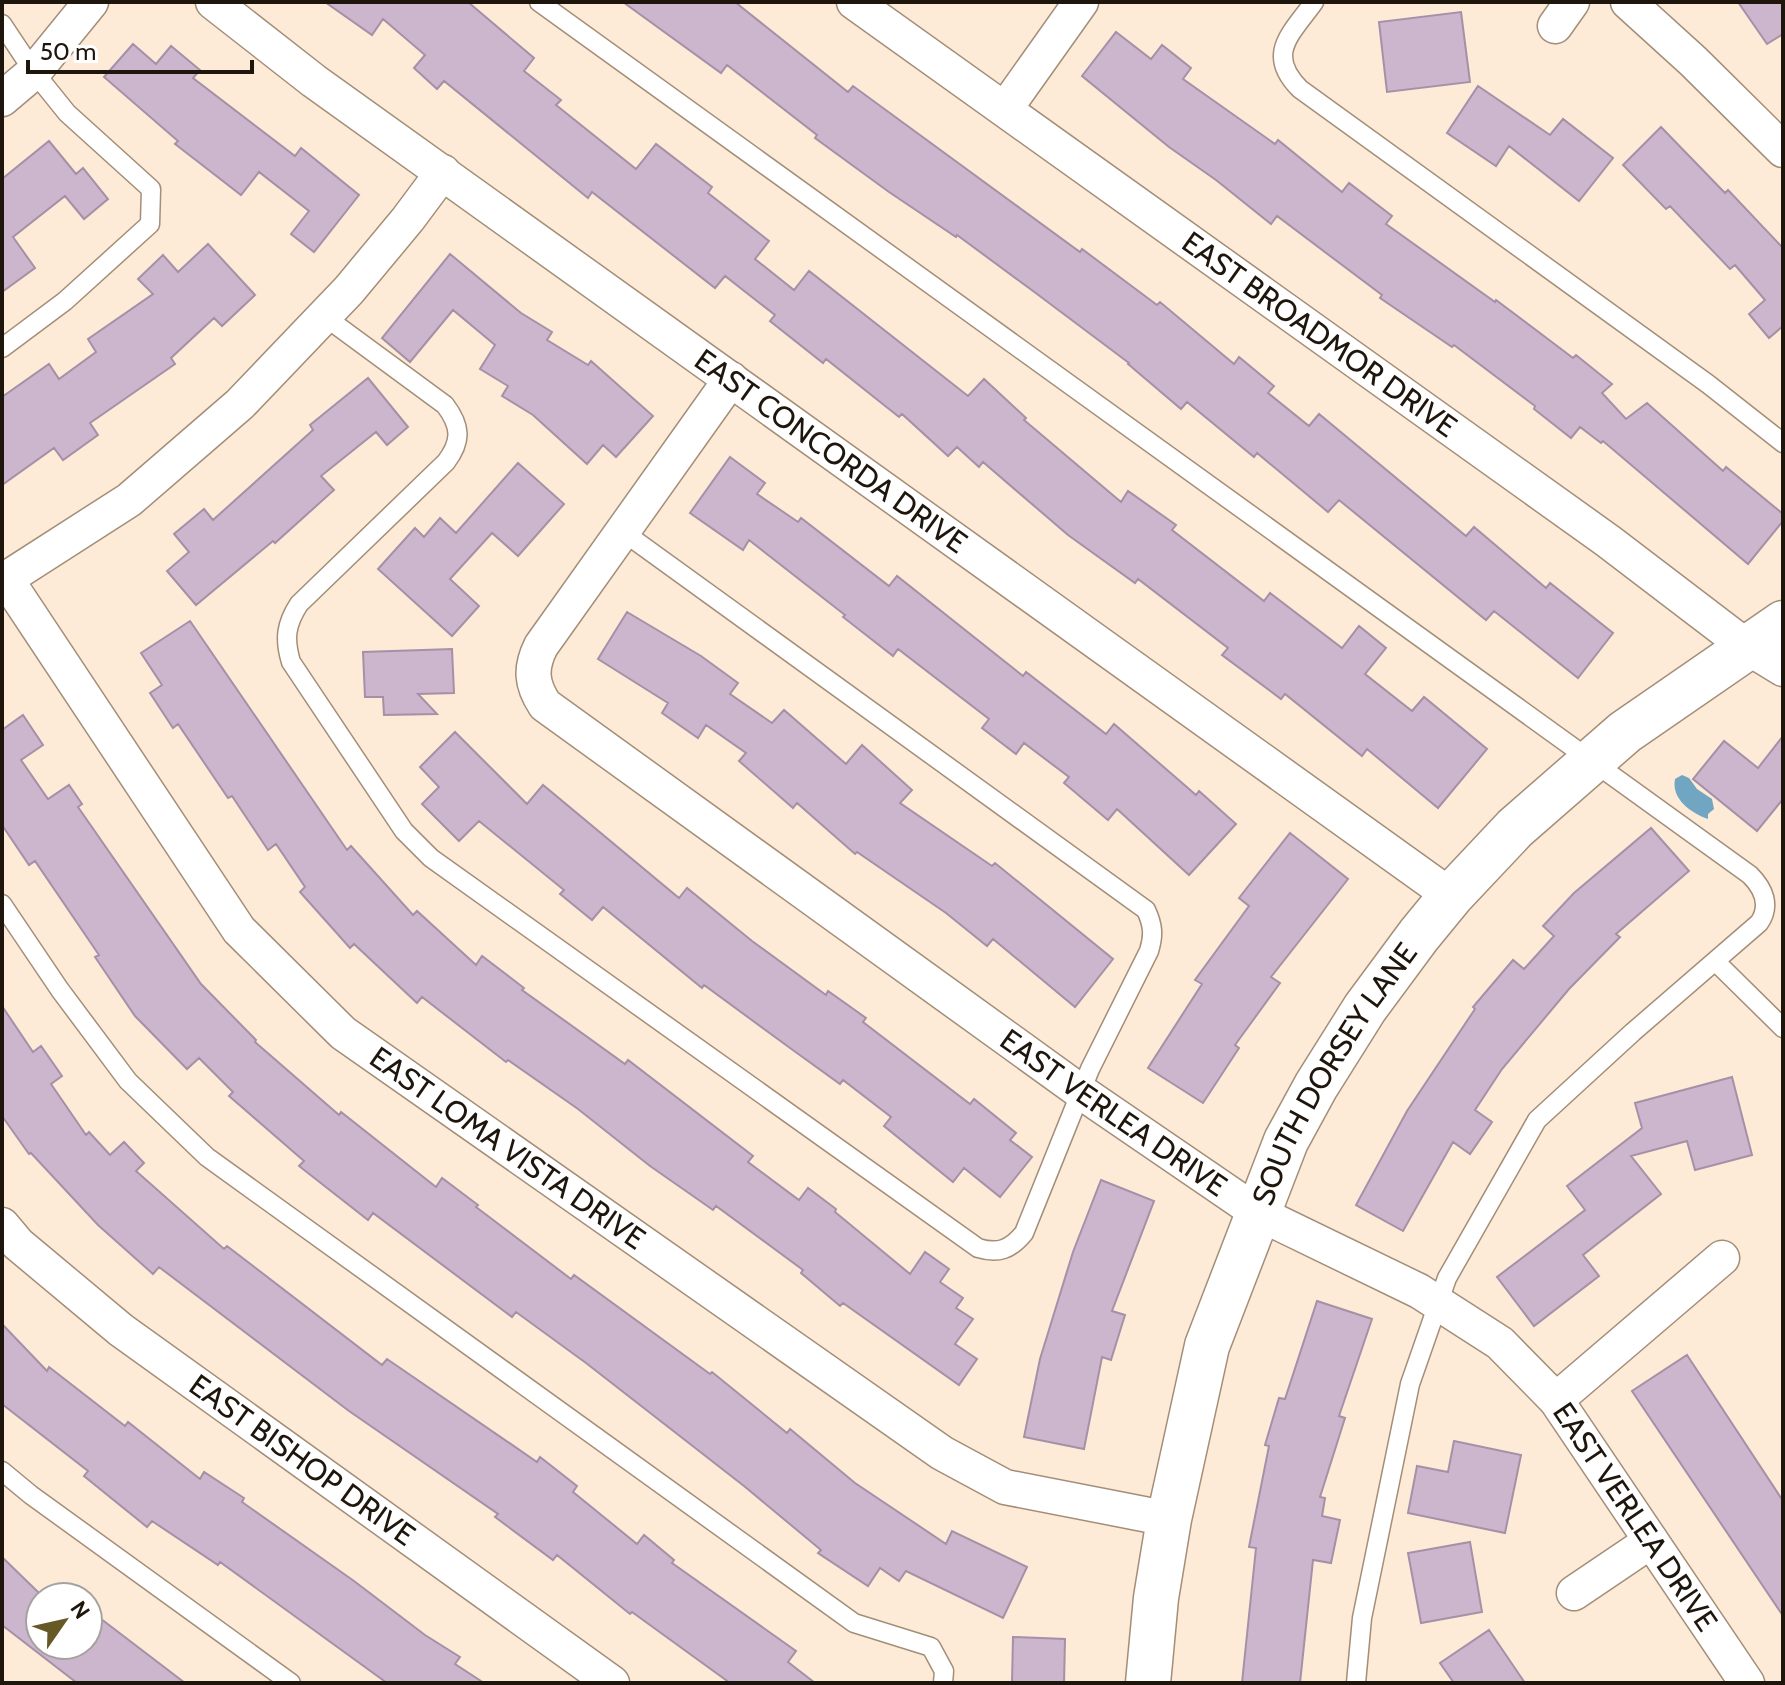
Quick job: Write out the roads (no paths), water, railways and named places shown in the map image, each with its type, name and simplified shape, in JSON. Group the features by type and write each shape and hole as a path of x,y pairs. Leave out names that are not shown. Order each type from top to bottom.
{"street":[{"path":"2,99 34,72 91,2"},
{"name":"EAST CONCORDA DRIVE","path":"213,2 303,73 1451,896"},
{"name":"EAST BROADMOR DRIVE","path":"854,2 1608,541 1765,658"},
{"path":"1005,109 1081,2"},
{"path":"1628,2 1685,53 1783,150"},
{"path":"324,316 378,256 443,172"},
{"name":"EAST LOMA VISTA DRIVE","path":"324,316 240,404 129,500 6,579 239,930 343,1033 942,1453 1005,1487 1169,1519"},
{"path":"622,531 731,379"},
{"name":"EAST VERLEA DRIVE","path":"622,531 541,646 532,669 537,694 554,714 1081,1092 1258,1213 1438,1303 1500,1343 1556,1400 1747,1683"},
{"name":"SOUTH DORSEY LANE","path":"1148,1683 1156,1598 1169,1519 1207,1346 1286,1141 1316,1086 1365,1008 1451,896 1515,828 1625,732 1765,658 1783,623"},
{"name":"EAST BISHOP DRIVE","path":"2,1225 18,1244 121,1330 612,1683"},
{"path":"1556,1400 1722,1258"},
{"path":"1574,1593 1651,1541"}],"lane":[{"path":"539,2 1750,875 1762,889 1766,908 1764,917 1537,1120 1447,1278 1410,1384 1362,1618 1356,1683"},
{"path":"1314,2 1288,38 1282,56 1283,68 1300,89 1659,348 1783,443"},
{"path":"2,24 34,72 67,113 151,189 150,224 65,301 2,348"},
{"path":"324,316 445,405 455,418 460,434 456,449 446,462 299,604 290,617 286,632 291,662 404,831 421,850 978,1248 991,1252 1004,1251 1024,1233 1081,1092 1149,951 1154,937 1146,910 622,531"},
{"path":"2,904 60,990 128,1081 207,1157 854,1623 931,1647 944,1671 943,1683"},
{"path":"1716,962 1783,1028"},
{"path":"2,1471 291,1683"}],"water":[{"path":"1682,775 1712,799 1714,809 1708,814 1708,819 1689,809 1679,799 1675,779"}]}
